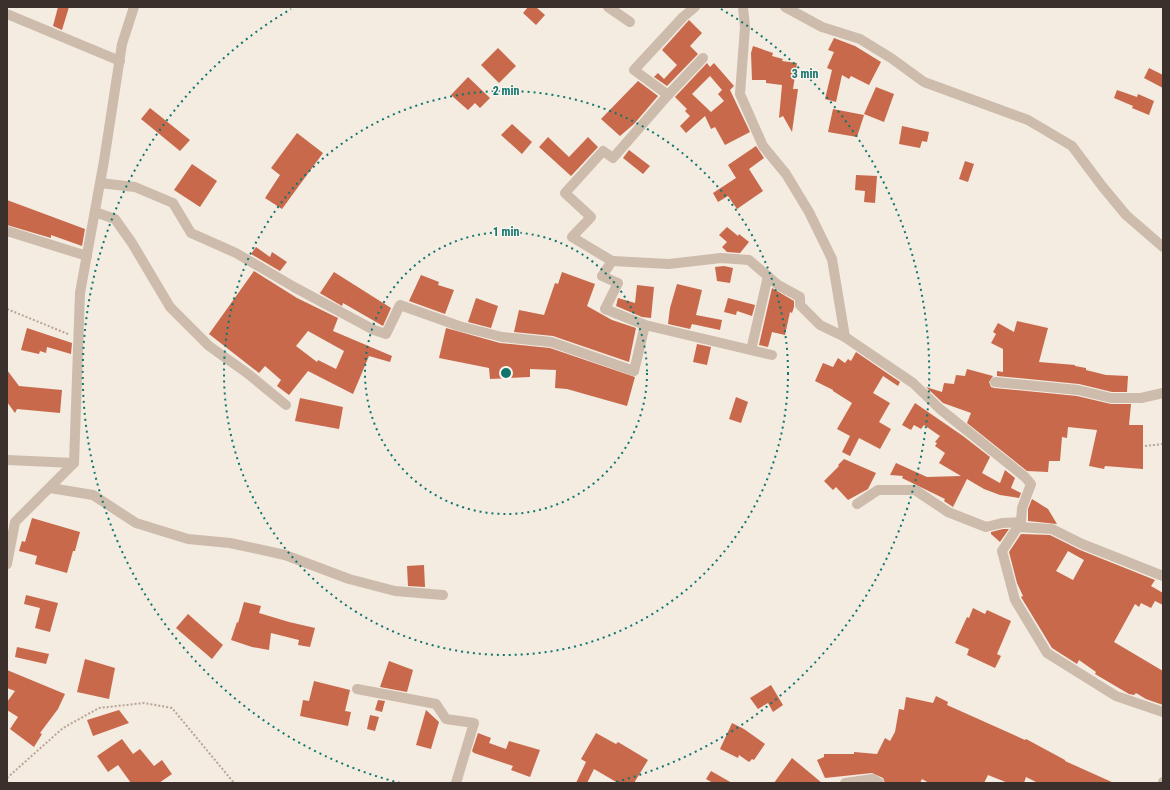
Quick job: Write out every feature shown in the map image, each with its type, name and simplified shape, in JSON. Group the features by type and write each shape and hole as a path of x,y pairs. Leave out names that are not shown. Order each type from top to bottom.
{"street":[{"path":"7,564 15,522 74,463 80,293 100,183 122,44 134,7"},
{"path":"668,95 634,70 683,17 695,7"},
{"path":"743,7 745,27 740,94 763,146 786,174 808,212 832,259 845,337"},
{"path":"785,7 822,27 860,39 891,58 924,82 1028,120 1072,146 1126,215 1163,246"},
{"path":"612,8 630,22"},
{"path":"7,14 120,61"},
{"path":"703,58 668,95 613,158 603,151 565,193 591,217 572,237 612,261 669,264 721,258 750,260 778,285 800,297 800,305 820,325 845,337 913,383 940,409 1031,484 1022,508 1019,525 1002,551 1015,600 1048,653 1116,696 1163,712"},
{"path":"100,183 135,187 173,204 191,233 236,253 300,291 374,330 386,334 400,305 459,326 502,337 551,342 634,371 645,325"},
{"path":"95,212 115,219 132,243 170,307 209,346 247,373 286,405"},
{"path":"7,230 87,256"},
{"path":"612,261 602,276 618,283 605,309 645,325 772,356"},
{"path":"751,350 768,276"},
{"path":"995,382 1078,390 1111,398 1141,398 1163,393"},
{"path":"7,460 74,463"},
{"path":"50,488 93,495 136,523 188,539 230,543 285,555 349,579 394,591 443,595"},
{"path":"857,504 878,490 915,490 948,512 986,527 1002,523 1052,529 1082,544 1163,576"},
{"path":"357,689 436,704 446,719 474,723 456,783"},
{"path":"845,783 873,779 879,783"}],"path":[{"path":"7,310 78,338"},
{"path":"1145,446 1163,444"},
{"path":"7,778 63,728 99,708 144,702 172,708 234,783"}],"building":[{"path":"58,7 69,7 62,30 53,26"},
{"path":"528,7 536,7 545,15 536,25 523,13"},
{"path":"689,20 702,33 690,46 698,54 667,86 654,77 658,73 664,79 677,65 662,50"},
{"path":"834,38 855,46 881,62 869,85 851,76 849,79 842,75 836,102 825,99 832,70 827,68 834,52 828,50"},
{"path":"753,46 773,53 772,56 783,59 782,61 797,63 793,89 798,89 792,132 783,116 779,118 782,85 766,83 766,80 752,80 751,53"},
{"path":"498,48 516,66 499,83 481,65"},
{"path":"707,63 710,67 714,63 734,86 730,90 750,132 725,145 715,127 711,129 705,116 686,133 680,126 690,116 685,111 687,109 675,97","holes":["710,76 722,90 718,94 724,101 711,112 692,94"]},
{"path":"1149,68 1163,75 1163,88 1144,78"},
{"path":"468,77 490,98 480,108 475,103 468,110 451,95"},
{"path":"638,81 658,96 634,124 620,136 601,119"},
{"path":"876,87 894,94 884,122 864,114"},
{"path":"1117,90 1137,97 1138,94 1154,101 1149,115 1114,98"},
{"path":"150,108 190,140 180,151 141,119"},
{"path":"833,109 864,115 857,137 828,132"},
{"path":"512,124 532,142 522,154 501,135"},
{"path":"902,126 929,132 927,142 922,141 920,148 899,144"},
{"path":"297,133 323,153 282,209 265,198 280,175 271,168"},
{"path":"548,137 569,157 588,137 598,147 571,176 539,147"},
{"path":"756,146 764,158 749,169 763,191 737,209 728,196 718,202 713,193 736,178 728,165"},
{"path":"629,150 650,166 643,174 623,158"},
{"path":"965,161 974,164 968,182 959,179"},
{"path":"192,164 217,181 200,207 174,190"},
{"path":"856,175 877,176 875,203 864,202 865,191 855,190"},
{"path":"7,200 85,229 82,246 51,235 51,238 7,225"},
{"path":"727,227 738,236 739,234 749,242 740,253 727,252 722,247 727,242 719,235"},
{"path":"256,247 270,257 272,252 287,262 280,271 251,254"},
{"path":"724,266 733,268 730,283 717,281 715,267"},
{"path":"254,271 297,298 338,318 333,331 392,356 390,362 369,356 353,394 308,371 289,395 277,386 281,380 265,366 259,373 209,334","holes":["308,331 344,351 336,369 318,360 317,362 296,346"]},
{"path":"334,272 391,308 383,326 343,303 342,306 318,292 320,293"},
{"path":"562,272 595,284 587,306 612,320 636,328 629,362 553,336 514,332 519,310 544,315 555,283 558,284"},
{"path":"421,275 439,282 438,285 454,290 445,314 409,301"},
{"path":"677,284 702,290 696,315 722,320 720,330 692,324 690,329 668,324 670,308"},
{"path":"637,285 654,287 651,318 642,317 616,306 618,298 635,303"},
{"path":"772,288 794,301 794,307 792,313 790,312 785,335 772,332 768,347 759,345"},
{"path":"476,298 498,306 491,328 468,322"},
{"path":"728,298 755,305 752,316 737,311 736,315 724,312"},
{"path":"1017,321 1048,328 1039,362 1075,365 1086,368 1086,370 1106,375 1128,376 1127,392 1112,392 1079,384 997,376 997,371 1003,372 1003,349 991,343 996,334 993,332 998,323 1014,332"},
{"path":"27,328 72,343 71,354 47,347 46,353 40,351 39,354 21,350"},
{"path":"446,328 500,343 550,348 635,377 627,406 567,389 555,388 556,370 530,369 530,377 490,379 489,368 439,358"},
{"path":"697,344 711,347 707,365 693,362"},
{"path":"856,352 900,382 898,386 883,376 873,393 890,403 879,422 891,429 880,449 859,438 850,456 842,452 850,436 837,429 852,403 833,390 815,381 823,363 833,367 838,358 845,363 848,359 851,361"},
{"path":"967,369 993,376 989,382 991,387 994,388 1077,396 1111,404 1131,404 1129,425 1143,425 1143,469 1105,466 1104,469 1089,466 1097,430 1068,427 1067,438 1062,437 1060,461 1049,461 1048,472 1027,471 967,423 971,413 943,403 926,387 942,392 944,383 954,384 956,375 965,376"},
{"path":"7,370 19,386 62,390 60,413 17,409 15,413 7,402"},
{"path":"736,397 748,402 741,423 729,419"},
{"path":"300,398 343,407 339,429 295,421"},
{"path":"915,403 963,436 990,457 982,473 1000,483 1005,470 1015,478 1011,488 1021,493 1019,498 1000,495 984,489 967,479 953,507 944,501 945,499 902,478 903,476 890,475 896,463 927,477 961,476 939,463 945,453 935,446 937,443 935,442 940,436 924,425 921,429 914,425 911,430 902,425"},
{"path":"844,459 876,473 868,489 848,500 836,487 833,490 824,481"},
{"path":"1032,499 1048,509 1057,524 1028,521 1028,509"},
{"path":"32,518 80,532 67,573 35,564 37,556 19,551 22,541 25,542"},
{"path":"1009,529 1000,542 991,534 991,532"},
{"path":"1021,534 1050,535 1080,550 1155,580 1151,586 1163,593 1163,605 1155,601 1151,608 1141,603 1139,607 1135,604 1114,642 1163,671 1163,705 1146,699 1136,693 1134,695 1129,694 1095,674 1096,672 1079,660 1077,664 1052,648 1021,597 1023,596 1017,583 1009,552","holes":["1068,551 1084,560 1073,580 1056,571"]},
{"path":"424,565 425,587 408,586 407,566"},
{"path":"26,595 58,603 50,632 35,628 40,608 24,604"},
{"path":"244,602 261,606 259,613 315,628 310,647 298,645 299,640 271,633 269,650 252,647 231,640"},
{"path":"973,608 985,614 987,610 1011,621 997,654 1001,656 995,668 967,655 969,649 955,643 967,617 969,618"},
{"path":"188,614 223,645 212,659 176,628"},
{"path":"17,647 49,654 46,664 15,657"},
{"path":"85,659 115,668 109,699 77,692"},
{"path":"389,661 413,670 407,692 380,687"},
{"path":"7,670 65,694 58,709 40,733 42,734 34,747 10,729 18,717 7,710 7,702 15,691 7,688"},
{"path":"314,681 350,690 345,711 351,712 348,726 300,716 303,700 309,701"},
{"path":"771,685 783,705 773,712 768,703 758,709 750,698"},
{"path":"936,696 948,702 947,705 1025,740 1026,739 1065,761 1114,783 1038,783 1026,777 1024,783 1008,783 988,775 984,783 929,783 922,779 920,783 885,783 883,778 872,773 825,778 817,760 824,757 824,754 854,754 854,752 877,754 885,738 890,741 895,732 899,709 904,710 906,697 933,703"},
{"path":"378,700 385,701 382,712 375,710"},
{"path":"119,710 129,723 93,736 87,720"},
{"path":"426,710 439,722 431,749 416,745"},
{"path":"370,715 379,717 375,731 367,729"},
{"path":"732,723 744,729 765,744 754,760 752,759 749,762 739,755 738,758 720,749"},
{"path":"478,733 491,738 489,743 506,749 509,741 540,750 530,777 511,770 513,766 474,753 472,751"},
{"path":"596,733 616,744 618,742 648,760 634,783 618,783 594,769 587,783 576,783 586,762 581,759"},
{"path":"122,739 133,754 140,749 154,766 162,760 172,774 159,783 131,783 118,765 108,772 97,756"},
{"path":"792,758 822,783 774,783"},
{"path":"711,771 732,783 713,783 706,779"}]}
